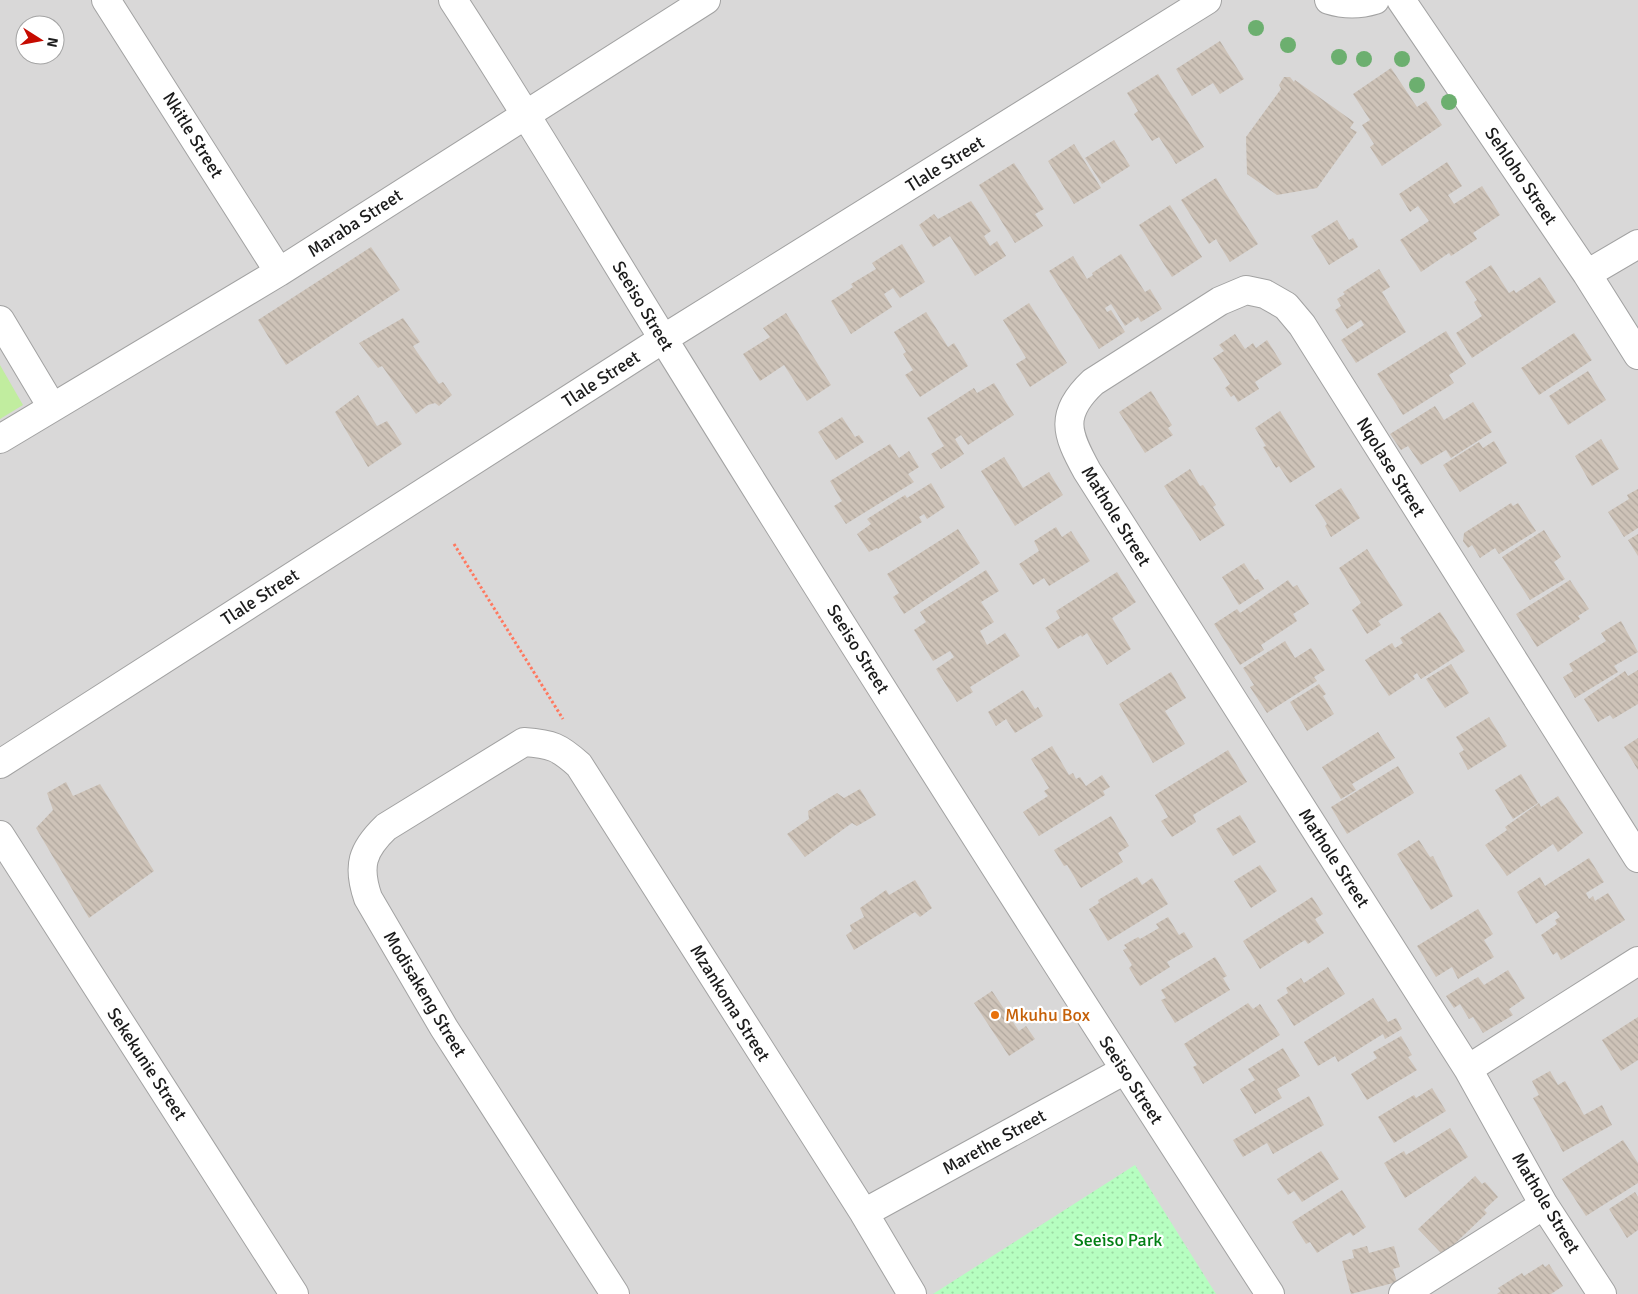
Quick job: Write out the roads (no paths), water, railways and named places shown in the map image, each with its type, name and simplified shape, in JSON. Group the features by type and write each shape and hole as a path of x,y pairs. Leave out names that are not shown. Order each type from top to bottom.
{"street":[{"name":"Nkitle Street","path":"106,0 279,272"},
{"name":"Seeiso Street","path":"454,0 527,114 663,339 1125,1070 1270,1294"},
{"name":"Maraba Street","path":"0,439 279,272 706,0"},
{"name":"Tlale Street","path":"0,764 663,339 1207,0"},
{"path":"1329,0 1342,4 1364,3 1375,0"},
{"name":"Sehloho Street","path":"1400,0 1587,274 1638,354"},
{"path":"1587,274 1638,244"},
{"name":"Nqolase Street","path":"1068,422 1076,398 1093,382 1220,300 1246,290 1265,294 1286,306 1302,325 1638,858"},
{"path":"0,320 52,407"},
{"name":"Mathole Street","path":"1068,422 1072,444 1087,471 1468,1069 1544,1205 1602,1294"},
{"name":"Mzankoma Street","path":"524,742 546,744 564,751 584,774 864,1213 912,1294"},
{"name":"Modisakeng Street","path":"524,742 386,827 372,840 363,857 362,880 368,898 444,1028 615,1294"},
{"name":"Sekekunie Street","path":"0,835 294,1294"},
{"path":"1468,1069 1638,961"},
{"name":"Marethe Street","path":"864,1213 1125,1070"},
{"path":"1403,1294 1544,1205"}],"place":[{"name":"Mkuhu Box","path":"995,1015"}],"park label":[{"name":"Seeiso Park","path":"1118,1240"}]}
